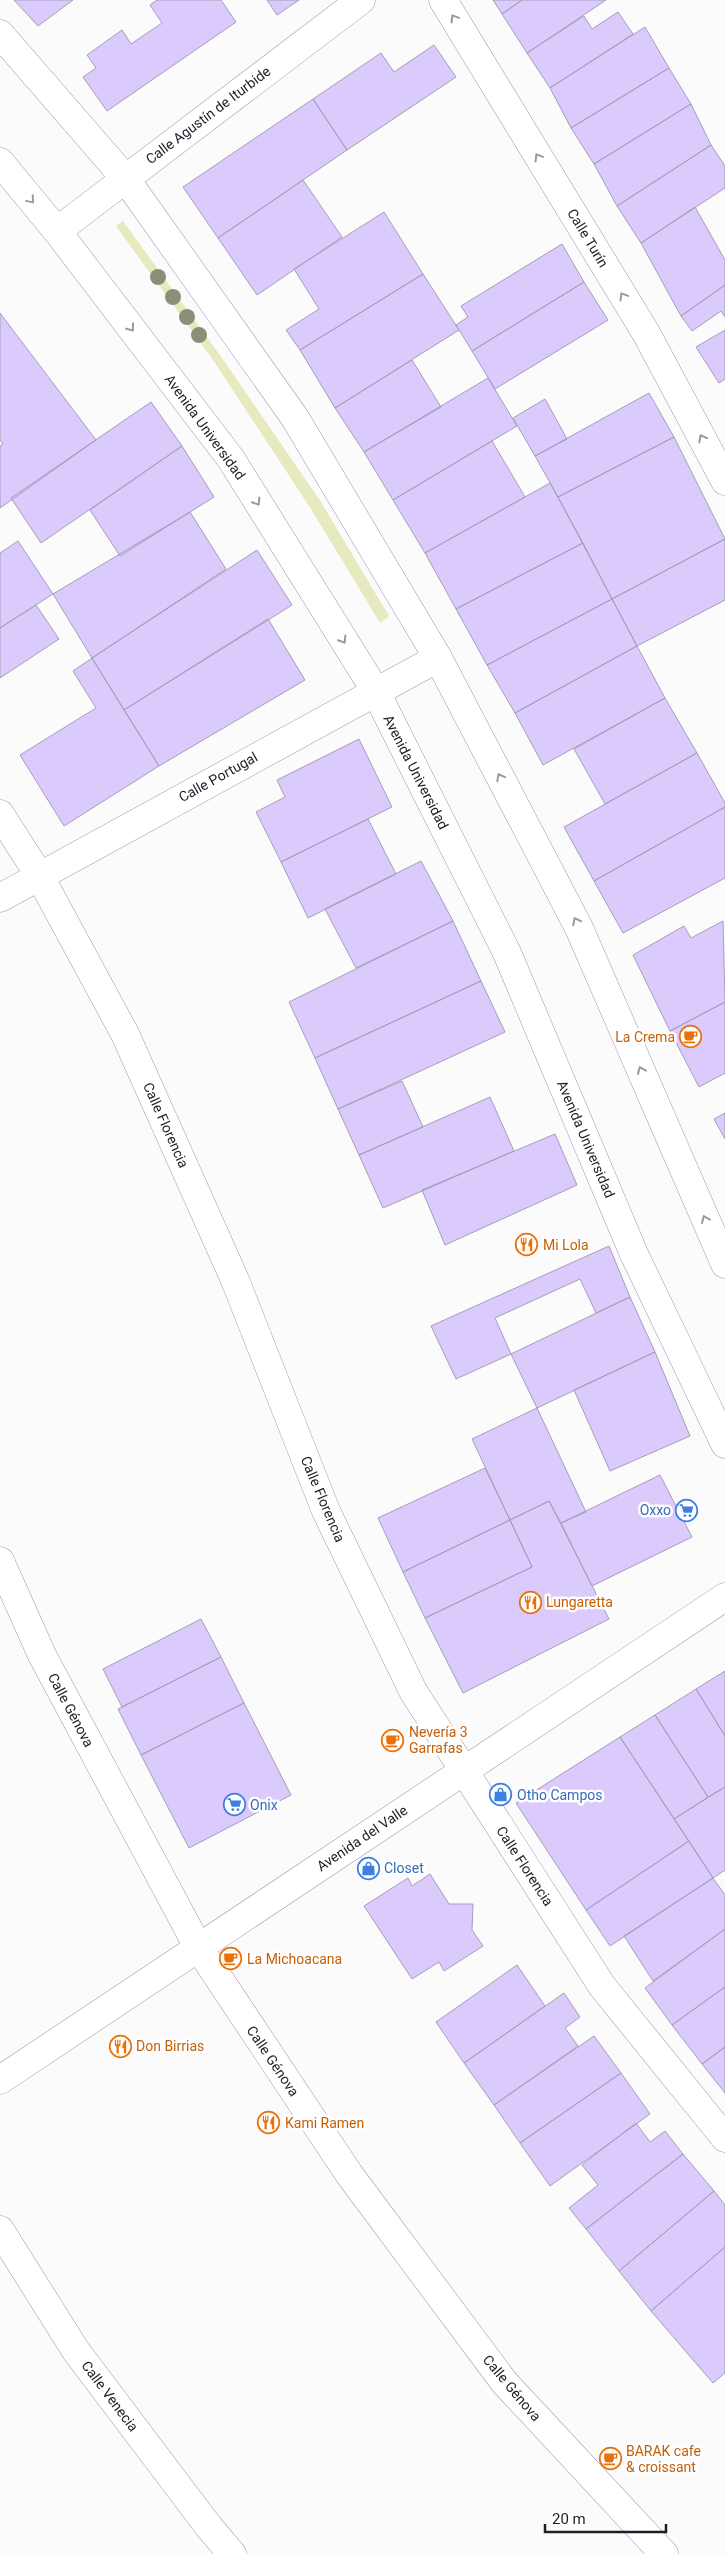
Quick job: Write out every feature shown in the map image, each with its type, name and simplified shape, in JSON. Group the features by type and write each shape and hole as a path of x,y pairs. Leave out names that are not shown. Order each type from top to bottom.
{"street":[{"name":"Calle Agustín de Iturbide","path":"57,231 361,0"},
{"name":"Calle Turín","path":"443,0 646,333 725,480"},
{"path":"0,34 125,178 295,418 438,658 579,928 725,1264"},
{"name":"Avenida Universidad","path":"0,162 57,231 231,459 375,690 507,952 634,1254 725,1444"},
{"name":"Calle Portugal","path":"0,898 375,690 438,658"},
{"name":"Calle Florencia","path":"0,814 39,876 129,1043 235,1280 326,1511 413,1691 602,1986 725,2138"},
{"name":"Calle Génova","path":"0,1562 42,1654 198,1948 349,2174 504,2382 664,2554"},
{"name":"Avenida del Valle","path":"0,2080 725,1596"},
{"name":"Calle Venecia","path":"0,2230 76,2351 209,2527 232,2554"}],"green space":[{"path":"123,221 222,358 321,502 389,616 380,623 311,509 213,360 116,226"}],"building":[{"path":"14,0 73,0 38,26"},
{"path":"157,0 221,0 236,22 107,111 83,77 96,68 87,55 122,30 131,44 162,23 150,5"},
{"path":"267,0 299,0 277,15"},
{"path":"493,0 522,0 502,14"},
{"path":"522,0 606,0 527,53 502,14"},
{"path":"618,12 633,34 550,88 527,53 584,16 592,29"},
{"path":"645,27 669,68 571,128 550,88"},
{"path":"434,45 456,77 347,150 313,99 381,53 394,72"},
{"path":"669,68 691,104 594,164 571,128"},
{"path":"313,99 347,150 218,238 183,187"},
{"path":"691,104 711,145 617,206 594,164"},
{"path":"711,145 725,166 725,188 641,243 617,206"},
{"path":"303,180 342,237 257,295 218,238"},
{"path":"695,207 725,260 725,285 681,316 641,243"},
{"path":"384,212 423,274 300,350 286,330 319,309 294,269"},
{"path":"562,244 584,282 472,351 456,325 468,317 461,306"},
{"path":"423,274 459,330 335,408 300,350"},
{"path":"584,282 608,320 495,389 472,351"},
{"path":"725,285 725,317 721,311 692,331 681,316"},
{"path":"0,313 96,440 0,508 0,446 3,444 0,440"},
{"path":"725,330 725,379 719,383 696,347"},
{"path":"412,360 441,407 364,452 335,408"},
{"path":"488,378 517,426 393,500 364,452"},
{"path":"649,393 674,437 558,497 535,456"},
{"path":"545,399 567,439 535,456 513,418"},
{"path":"151,402 182,446 41,543 11,498"},
{"path":"674,437 725,539 612,599 558,497"},
{"path":"492,441 525,497 425,553 393,500"},
{"path":"182,446 214,497 120,556 90,510"},
{"path":"550,483 583,543 456,609 425,553"},
{"path":"190,512 226,569 92,658 53,594"},
{"path":"725,539 725,600 637,646 612,599"},
{"path":"18,541 53,594 0,628 0,553"},
{"path":"583,543 612,599 487,665 456,609"},
{"path":"257,550 292,605 124,710 92,658"},
{"path":"612,599 637,646 515,713 487,665"},
{"path":"36,605 59,639 0,678 0,628"},
{"path":"268,619 305,680 159,766 124,710"},
{"path":"637,646 665,698 543,765 515,713"},
{"path":"92,658 159,766 64,826 20,755 96,708 73,671"},
{"path":"665,698 697,753 605,804 574,749"},
{"path":"359,739 392,807 281,862 256,812 285,797 277,780"},
{"path":"697,753 725,803 725,807 594,881 564,827"},
{"path":"725,807 725,878 623,933 594,881"},
{"path":"368,819 396,874 308,918 281,862"},
{"path":"421,861 453,921 356,968 325,909"},
{"path":"453,921 481,981 315,1058 289,1002"},
{"path":"723,921 725,1002 670,1031 633,955 684,926 691,938"},
{"path":"481,981 505,1032 338,1109 315,1058"},
{"path":"725,1002 725,1073 699,1087 670,1031"},
{"path":"402,1081 423,1127 359,1155 338,1109"},
{"path":"490,1097 514,1151 383,1208 359,1155"},
{"path":"725,1113 725,1139 714,1119"},
{"path":"555,1134 577,1185 445,1245 422,1190"},
{"path":"609,1246 630,1297 596,1313 580,1279 495,1318 511,1354 456,1379 431,1326"},
{"path":"630,1297 655,1352 537,1408 511,1354"},
{"path":"655,1352 690,1436 610,1471 574,1390"},
{"path":"537,1408 586,1512 561,1523 549,1501 510,1520 472,1439"},
{"path":"485,1468 510,1520 403,1572 378,1518"},
{"path":"660,1475 692,1537 592,1586 561,1523"},
{"name":"Lungaretta","path":"549,1501 609,1619 463,1693 425,1618 532,1567 510,1520"},
{"path":"510,1520 532,1567 425,1618 403,1572"},
{"path":"201,1619 221,1657 122,1707 103,1669"},
{"path":"221,1657 244,1703 141,1755 118,1709"},
{"path":"725,1671 725,1736 696,1689"},
{"path":"696,1689 725,1736 725,1787 708,1797 655,1715"},
{"path":"244,1703 291,1795 189,1848 141,1755"},
{"path":"655,1715 708,1797 674,1819 620,1737"},
{"path":"620,1737 689,1841 586,1910 516,1803"},
{"path":"725,1787 725,1870 713,1878 674,1819"},
{"path":"689,1841 713,1878 610,1946 586,1910"},
{"path":"430,1874 449,1904 473,1904 472,1930 483,1946 444,1971 439,1962 412,1979 364,1906 408,1878 412,1886"},
{"path":"713,1878 725,1895 725,1929 653,1981 624,1936"},
{"path":"725,1929 725,1987 672,2025 645,1988"},
{"path":"517,1965 545,2006 464,2063 436,2022"},
{"path":"725,1987 725,2047 702,2064 672,2025"},
{"path":"564,1993 580,2017 565,2028 578,2046 494,2105 464,2063"},
{"path":"594,2036 621,2073 520,2143 494,2105"},
{"path":"725,2047 725,2093 702,2064"},
{"path":"621,2073 650,2114 550,2186 520,2143"},
{"path":"636,2123 650,2142 665,2131 683,2154 586,2229 569,2208 598,2185 582,2165"},
{"path":"683,2154 714,2191 619,2271 586,2229"},
{"path":"714,2191 725,2205 725,2247 651,2311 619,2271"},
{"path":"725,2247 725,2373 713,2383 651,2311"}],"place":[{"name":"La Crema","path":"691,1037"},
{"name":"Mi Lola","path":"527,1245"},
{"name":"Oxxo","path":"687,1510"},
{"name":"Lungaretta","path":"530,1602"},
{"name":"Nevería 3 Garrafas","path":"393,1740"},
{"name":"Otho Campos","path":"501,1795"},
{"name":"Onix","path":"234,1805"},
{"name":"Closet","path":"368,1868"},
{"name":"La Michoacana","path":"231,1959"},
{"name":"Don Birrias","path":"120,2046"},
{"name":"Kami Ramen","path":"269,2123"},
{"name":"BARAK cafe & croissant","path":"610,2459"}]}
